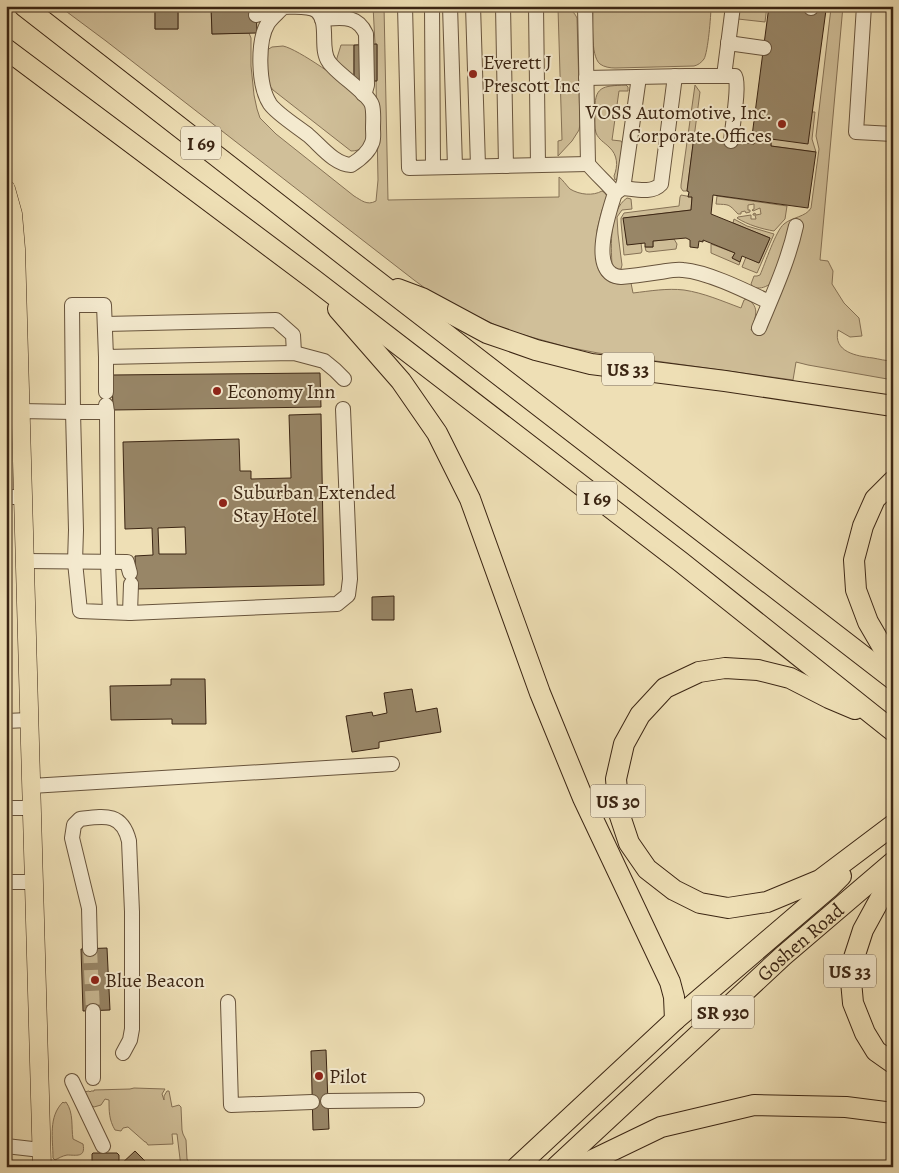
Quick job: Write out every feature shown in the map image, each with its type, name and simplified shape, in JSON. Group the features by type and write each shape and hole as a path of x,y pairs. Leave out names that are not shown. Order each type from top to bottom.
{"highway":[{"name":"I 69","path":"24,6 893,679"},
{"name":"I 69","path":"6,49 313,279 680,562 885,725"},
{"path":"313,279 401,382 437,433 470,499 540,693 583,798 670,982 674,997 675,1020"},
{"name":"US 33","path":"377,281 422,298 487,333 536,350 590,364 725,381 893,406"},
{"path":"893,481 875,499 863,526 854,560 856,590 868,622 893,665"},
{"name":"US 30","path":"885,725 790,678 758,670 725,668 698,672 664,688 640,715 624,744 616,779 619,812 628,843 647,869 674,890 700,903 728,908 767,902 820,880 893,825"},
{"name":"SR 930","path":"517,1167 675,1020 829,888 893,825"},
{"name":"Goshen Road","path":"556,1167 783,956 893,862"},
{"name":"US 33","path":"893,875 863,930 850,970 853,1003 865,1033 876,1051 893,1063"},
{"path":"578,1167 661,1127 754,1105 846,1107 893,1113"}],"main road":[{"path":"6,189 13,214 11,236 15,497 25,561 41,1158"}],"street":[{"path":"405,6 409,168 588,164"},
{"path":"432,6 433,168"},
{"path":"450,6 455,167"},
{"path":"473,6 478,166"},
{"path":"503,6 506,166"},
{"path":"536,6 538,165"},
{"path":"585,6 588,164 610,186 619,190 648,190 657,188 661,184 675,76"},
{"path":"724,76 733,6"},
{"path":"864,6 856,132 893,134"},
{"path":"284,7 315,9 322,17 328,61 371,103 373,142 369,149 351,166 345,165 328,153 309,135 281,115 270,104 263,88 260,68 264,14 284,7"},
{"path":"322,19 350,18 363,28 366,34 367,86 363,94"},
{"path":"728,43 764,48"},
{"path":"586,78 735,76 737,80 731,140"},
{"path":"639,77 624,182 619,190 604,233 606,268 615,277 674,270 693,272 744,290 769,302"},
{"path":"759,328 789,254 796,226"},
{"path":"110,612 104,305 72,305 75,562 80,611 130,613 337,604 348,595 350,579 343,410"},
{"path":"105,324 276,320 293,334 294,353"},
{"path":"106,357 294,353 324,361 344,379"},
{"path":"13,412 73,412 107,403"},
{"path":"25,561 127,562 130,579 130,613"},
{"path":"6,721 29,720"},
{"path":"31,786 392,764"},
{"path":"6,808 32,808"},
{"path":"90,949 89,908 72,838 74,825 80,819 116,818 127,830 129,840 132,912 132,1029 130,1040 123,1053"},
{"path":"6,882 34,882"},
{"path":"228,1002 231,1105 312,1102"},
{"path":"93,1011 93,1078"},
{"path":"72,1082 103,1146"},
{"path":"328,1101 416,1100"},
{"path":"6,1146 41,1158"}],"shaded area":[{"path":"59,6 139,6 140,11 149,11 149,6 155,6 155,29 178,29 178,10 175,6 211,6 212,34 249,33 251,38 254,95 260,118 276,134 354,196 370,203 376,201 378,180 377,45 375,44 373,6 384,6 388,200 559,197 559,177 570,189 578,193 591,194 602,191 608,198 602,210 597,230 598,268 602,276 610,282 618,284 631,283 633,293 684,290 706,295 741,308 744,300 747,299 754,306 756,313 751,330 761,334 787,240 770,284 759,288 753,287 751,284 754,276 760,275 781,227 806,213 811,208 819,149 816,136 831,8 821,6 843,6 820,260 828,261 833,271 832,284 844,303 859,318 862,336 850,337 838,330 837,337 842,348 853,354 893,361 893,380 796,362 793,380 598,353 567,347 506,330 433,294"},
{"path":"593,6 711,6 708,42 704,59 694,66 609,68 603,66 597,60 593,46"},
{"path":"738,6 767,6 765,22 738,19"},
{"path":"558,8 569,10 577,18 580,124 579,130 572,141 558,156 558,141 562,140"},
{"path":"341,45 354,45 354,81 336,63"},
{"path":"283,46 290,48 322,67 358,95 366,105 369,117 366,141 362,148 351,151 273,90 266,76 267,50 272,47"},
{"path":"626,85 628,91 619,91 612,140 621,141 623,144 618,178 615,180 616,157 595,131 595,104 596,97 601,89"},
{"path":"695,85 700,92 687,191 683,191 681,185"},
{"path":"812,112 815,112 812,139 816,152 771,146 771,139"},
{"path":"681,195 692,197 691,210 624,218 627,244 641,243 642,251 641,253 624,255 621,218 624,213 679,206"},
{"path":"717,196 787,206 785,219 774,231 746,223 737,218 751,215 751,219 756,219 753,214 761,214 760,208 753,211 754,204 748,205 750,212 746,213 745,211 738,214 728,205 716,204"},
{"path":"627,198 631,199 632,209 622,210 617,217 622,265 621,269 618,269 612,265 612,229 617,211"},
{"path":"734,219 747,226 774,234 757,273 742,267 746,257 759,263 770,238 733,223"},
{"path":"674,239 677,244 676,249 646,251 645,247 653,247 653,241"},
{"path":"711,244 735,253 732,258 740,262 739,265 711,253"},
{"path":"134,1088 165,1089 162,1094 164,1100 164,1096 169,1091 172,1107 179,1105 181,1107 182,1130 186,1140 187,1159 189,1163 199,1161 200,1167 181,1167 177,1134 172,1134 173,1144 148,1145 128,1127 123,1128 121,1131 115,1130 110,1119 109,1100 105,1099 101,1105 94,1107 85,1102 84,1092"},
{"path":"63,1102 66,1102 69,1106 73,1139 83,1144 84,1148 80,1155 62,1156 55,1160 53,1158 53,1121 58,1108"}],"building":[{"path":"211,6 256,6 257,33 212,34"},
{"name":"VOSS Automotive, Inc. Corporate Offices","path":"769,6 796,6 826,10 808,144 771,139 771,146 816,152 808,208 713,195 711,214 770,238 759,263 742,256 740,262 732,258 735,253 703,240 703,242 699,241 698,248 690,247 690,240 686,238 653,241 653,247 645,247 645,243 627,245 623,218 691,210 692,197 688,197 689,192 687,191 694,136 754,144 755,137 752,136"},
{"path":"178,10 178,29 155,29 155,11"},
{"path":"377,44 377,81 354,81 354,45"},
{"name":"Economy Inn","path":"320,373 321,407 113,410 112,375"},
{"name":"Suburban Extended Stay Hotel","path":"321,414 324,585 136,589 135,556 153,555 152,528 125,529 123,442 239,439 240,471 251,471 251,479 291,478 289,415","holes":["185,527 186,554 159,554 158,528"]},
{"path":"394,596 394,620 372,620 372,597"},
{"path":"171,679 205,679 206,724 172,724 172,719 111,720 110,686 171,685"},
{"path":"412,689 416,712 437,708 441,732 379,742 379,748 352,752 346,716 372,712 373,716 387,713 384,693"},
{"name":"Blue Beacon","path":"107,948 110,1010 83,1011 81,949"},
{"name":"Pilot","path":"326,1050 329,1129 313,1130 311,1051"},
{"path":"135,1151 151,1167 92,1167 93,1153 117,1153 119,1155 119,1166"}],"tunnel":[{"path":"90,949 93,1011"}],"place":[{"name":"Everett J Prescott Inc","path":"473,74"},
{"name":"VOSS Automotive, Inc. Corporate Offices","path":"782,124"},
{"name":"Economy Inn","path":"217,391"},
{"name":"Suburban Extended Stay Hotel","path":"223,503"},
{"name":"Blue Beacon","path":"95,980"},
{"name":"Pilot","path":"319,1076"}]}
